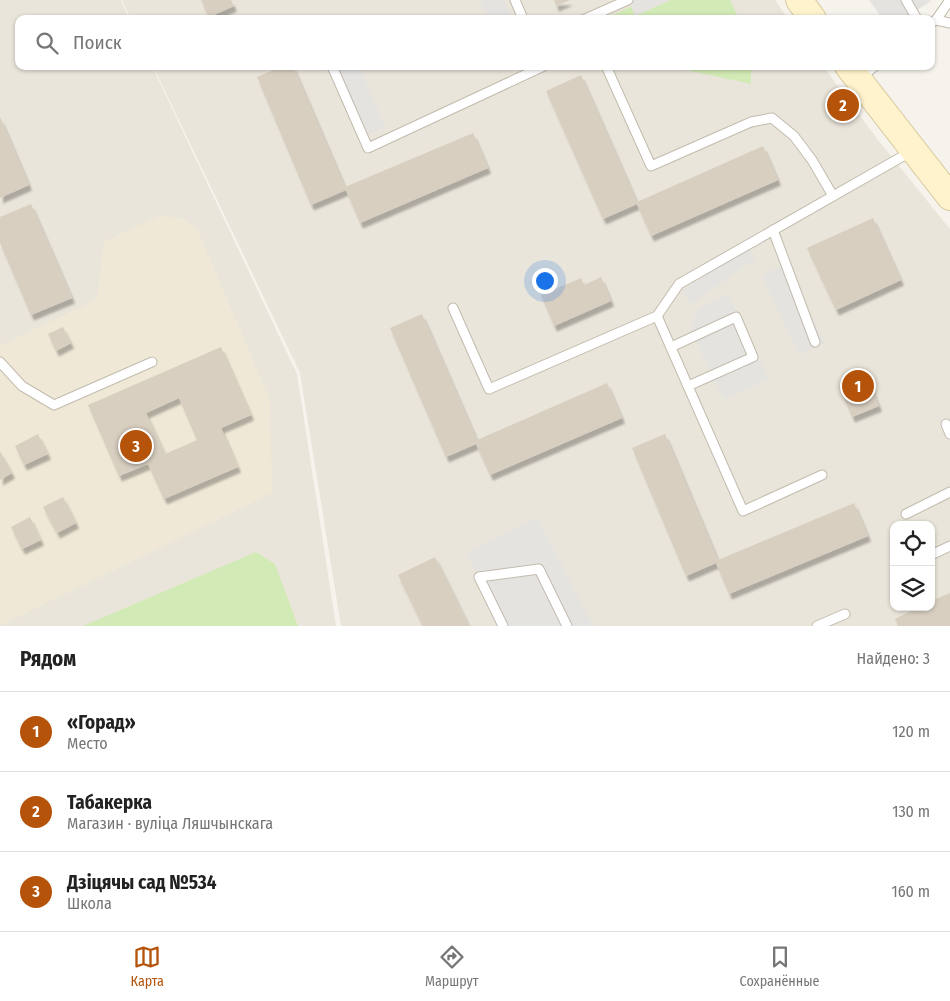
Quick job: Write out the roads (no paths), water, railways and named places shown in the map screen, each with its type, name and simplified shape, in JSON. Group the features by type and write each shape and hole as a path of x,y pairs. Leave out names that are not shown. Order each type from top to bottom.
{"main road":[{"path":"800,0 810,15"},
{"path":"860,71 912,150 950,197"}],"lane":[{"path":"515,0 521,15"},
{"path":"594,15 628,0"},
{"path":"906,0 915,15"},
{"path":"935,21 950,0"},
{"path":"935,22 950,23"},
{"path":"334,70 368,148 535,70"},
{"path":"608,70 651,166 751,122 772,118 794,136 812,160 833,196"},
{"path":"453,308 489,389 657,316 679,284 912,150"},
{"path":"773,230 814,342"},
{"path":"657,316 743,511 822,475"},
{"path":"671,347 736,317 750,349 753,356 688,386"},
{"path":"0,362 22,386 54,405 152,362"},
{"path":"946,424 950,434"},
{"path":"906,514 950,492"},
{"path":"935,553 950,546"},
{"path":"503,626 479,577 539,569 567,626"},
{"path":"816,626 845,614"}],"place":[{"name":"Табакерка","path":"843,105"},
{"name":"«Горад»","path":"858,386"},
{"name":"Дзіцячы сад №534","path":"136,446"}]}
